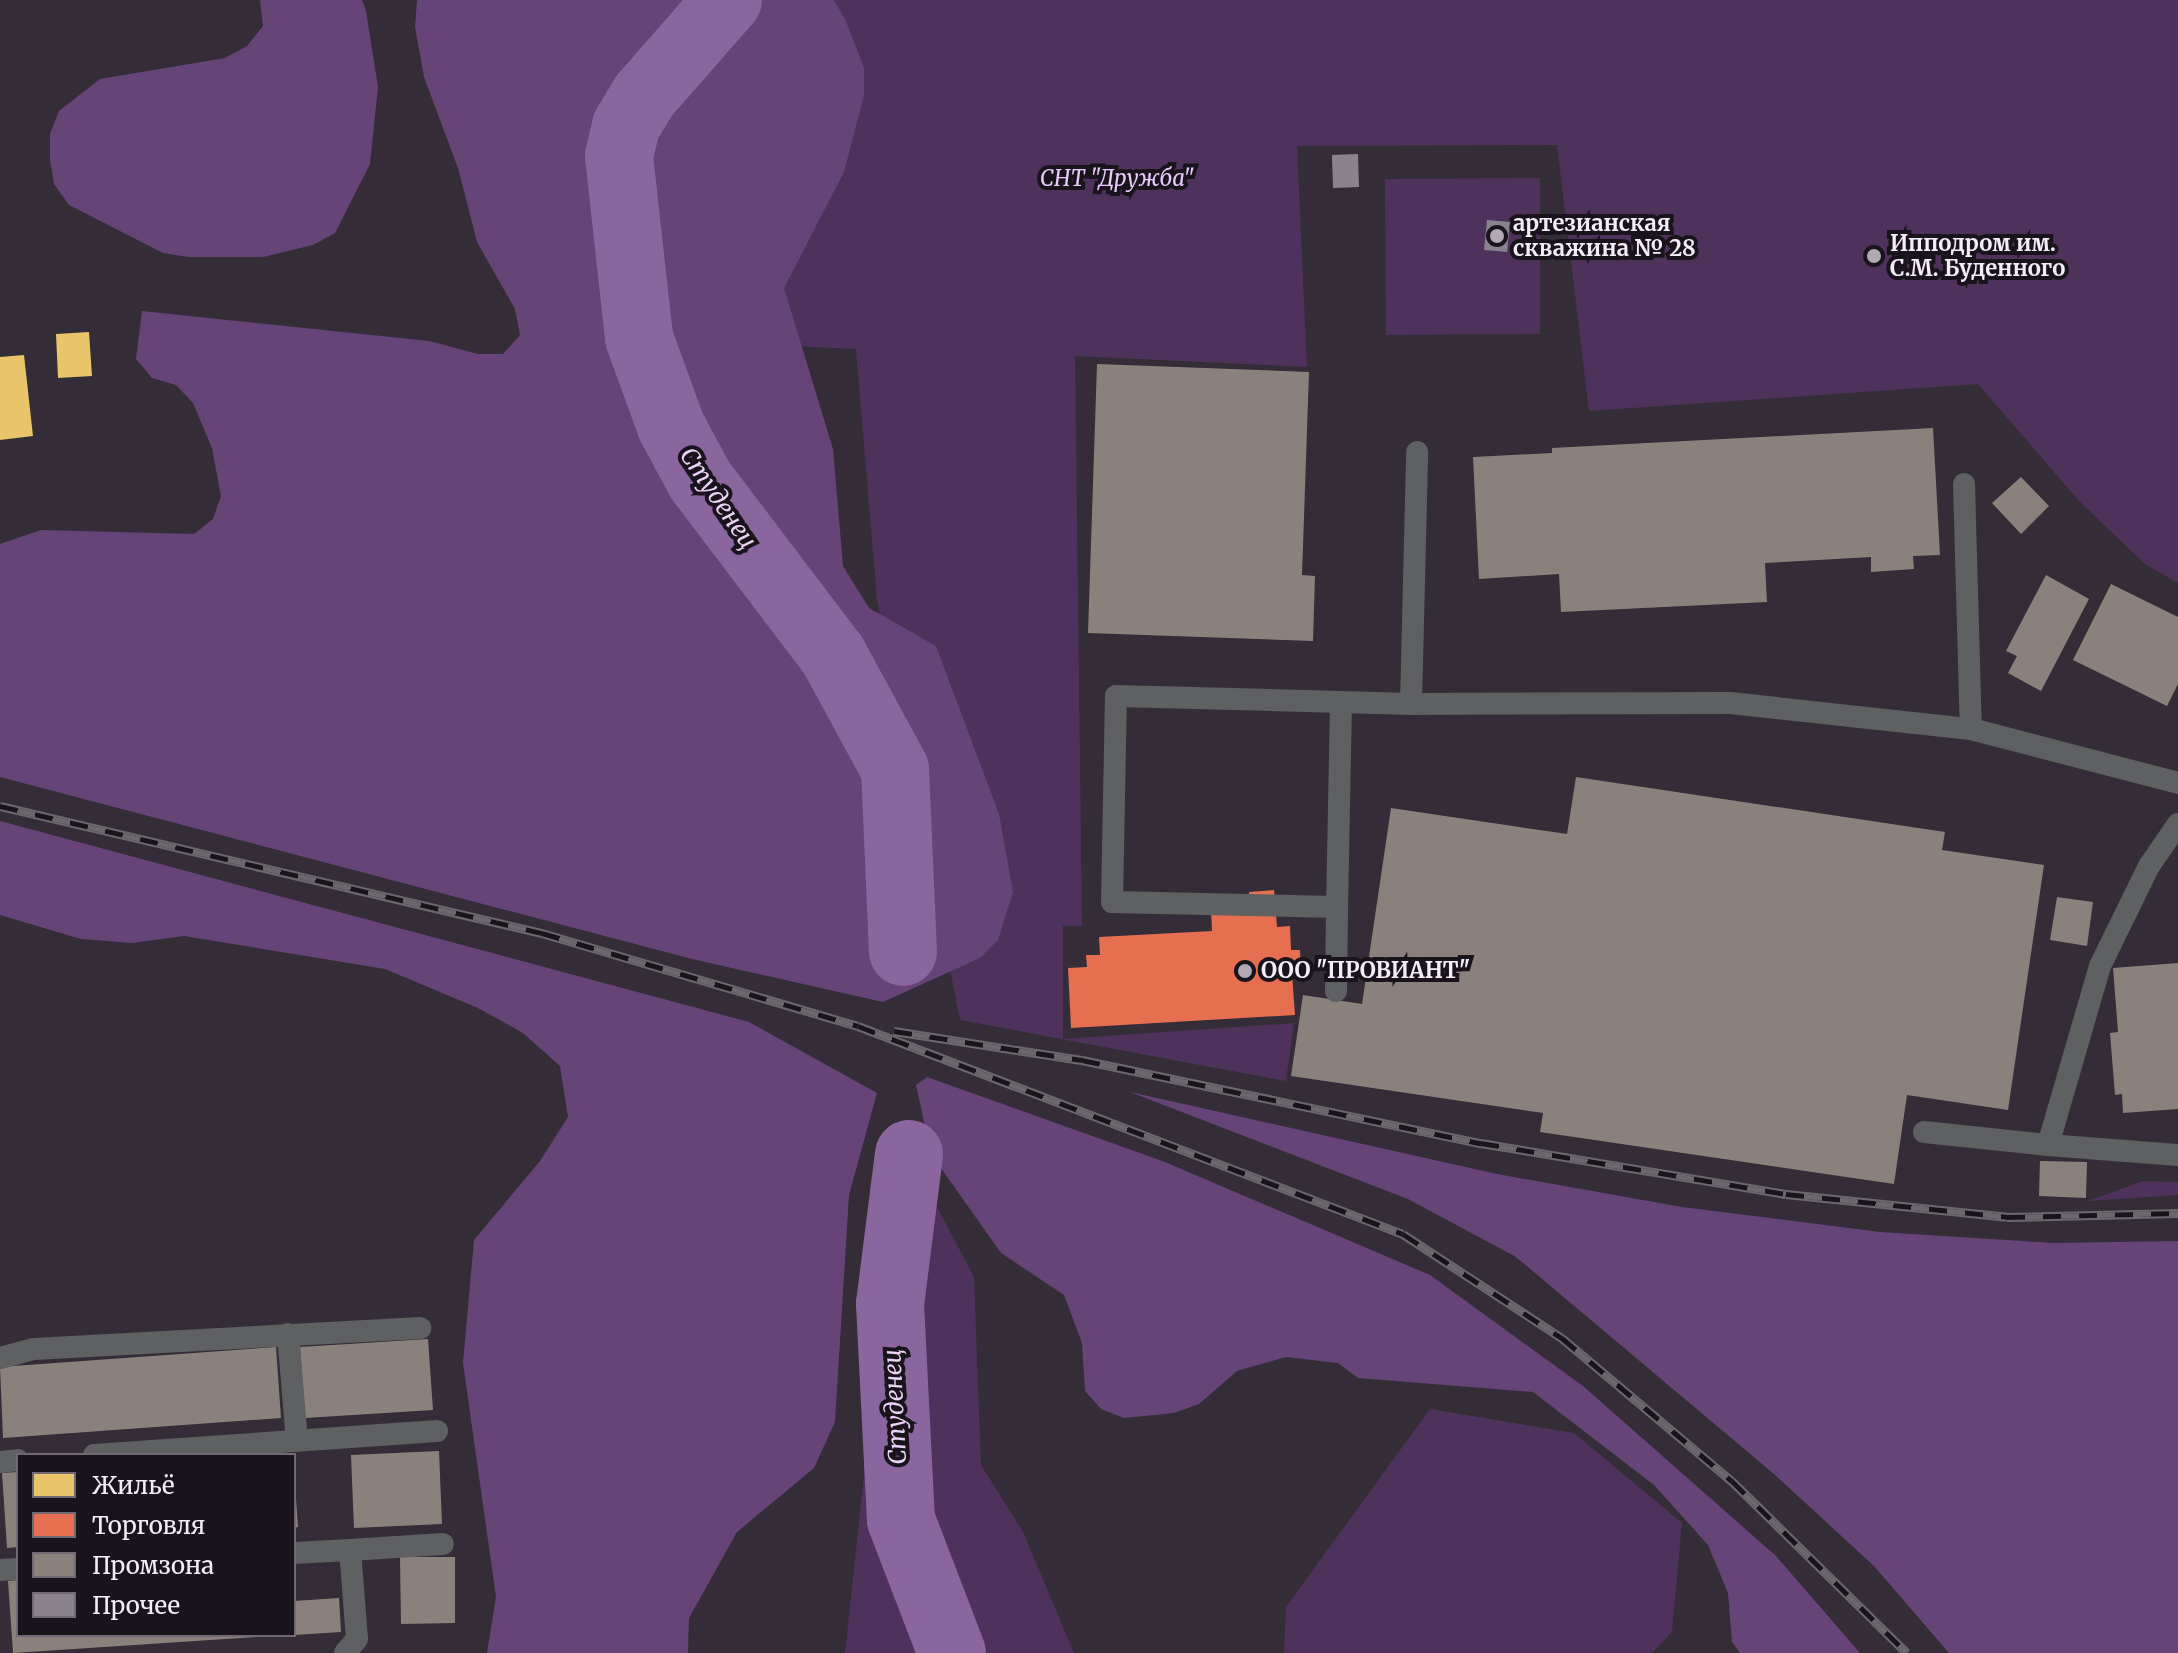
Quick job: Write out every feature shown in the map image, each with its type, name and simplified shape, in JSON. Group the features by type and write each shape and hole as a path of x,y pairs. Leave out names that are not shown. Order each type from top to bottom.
{"lane":[{"path":"1411,704 1417,452"},
{"path":"1964,484 1971,729"},
{"path":"1337,907 1112,902 1116,696 1411,704 1730,703 1971,729 2178,783"},
{"path":"1336,991 1341,702"},
{"path":"2048,1145 2100,966 2149,866 2178,824"},
{"path":"1924,1132 2178,1155"},
{"path":"0,1358 34,1349 420,1328"},
{"path":"288,1334 297,1441"},
{"path":"123,1453 437,1431"},
{"path":"296,1553 443,1544"},
{"path":"345,1653 357,1639 350,1550"}],"green space":[{"name":"СНТ \"Дружба\"","path":"833,0 2178,0 2178,583 2145,564 2079,501 1978,384 1589,411 1557,145 1297,146 1307,367 1075,356 1082,926 1063,926 1063,1039 1294,1023 1286,1081 960,1020 877,600 856,349 722,343"},
{"path":"1540,178 1540,334 1386,335 1385,179"},
{"path":"909,1154 974,1277 981,1465 1023,1532 1074,1653 845,1653 866,1457 862,1267"},
{"path":"2143,1181 2178,1182 2178,1195 2088,1201"},
{"path":"1430,1409 1574,1433 1682,1523 1672,1632 1652,1653 1284,1653 1286,1607"}],"shaded area":[{"path":"260,0 362,0 366,11 378,87 370,164 335,233 313,245 263,257 188,257 163,253 69,205 54,184 50,159 50,134 59,111 100,79 225,58 247,46 263,26"},
{"path":"417,0 834,0 864,68 864,95 844,172 784,288 833,449 843,566 869,608 936,646 999,814 1013,892 998,940 980,958 883,1002 692,959 0,777 0,544 41,530 194,534 213,519 221,496 212,448 193,403 176,385 152,378 136,359 142,311 429,341 478,354 503,354 520,335 515,309 477,242 458,168 424,77 415,27"},
{"path":"0,821 749,1022 877,1093 849,1195 835,1422 814,1468 737,1532 689,1618 688,1653 487,1653 496,1597 463,1363 474,1240 540,1161 568,1117 560,1066 523,1033 478,1008 385,969 184,936 132,943 81,939 0,915"},
{"path":"927,1077 1165,1162 1430,1275 1583,1386 1776,1556 1860,1653 1740,1653 1732,1642 1728,1593 1708,1545 1654,1485 1533,1392 1358,1378 1338,1363 1286,1357 1237,1371 1199,1404 1174,1413 1124,1418 1101,1409 1085,1391 1082,1343 1064,1295 1001,1253 931,1154 916,1085"},
{"path":"1130,1092 1497,1174 1682,1207 1880,1232 2054,1243 2178,1241 2178,1653 1949,1653 1874,1566 1774,1474 1516,1257 1408,1199"}],"building: Жильё":[{"path":"89,332 92,376 58,378 56,334"},
{"path":"24,355 33,436 0,440 0,357"}],"building: Торговля":[{"path":"1274,890 1277,927 1290,926 1291,950 1300,950 1301,973 1292,974 1295,1015 1071,1028 1068,968 1087,967 1086,955 1100,955 1099,937 1212,931 1211,908 1250,907 1249,892"}],"building: Промзона":[{"path":"1097,364 1309,372 1302,575 1315,576 1313,641 1088,633"},
{"path":"1933,428 1940,555 1913,556 1914,569 1871,572 1871,557 1765,563 1767,602 1561,612 1559,574 1479,579 1473,457 1552,453 1552,448"},
{"path":"2021,477 2049,506 2021,534 1992,503"},
{"path":"2046,575 2089,599 2041,691 2008,673 2017,656 2006,651"},
{"path":"2111,584 2178,617 2178,684 2167,706 2073,660"},
{"path":"1576,777 1945,832 1942,850 2044,865 2008,1110 1907,1095 1894,1184 1540,1132 1543,1113 1291,1076 1303,995 1362,1004 1391,808 1567,834"},
{"path":"2057,897 2093,902 2087,946 2050,940"},
{"path":"2178,963 2178,1109 2123,1113 2122,1094 2115,1095 2110,1033 2118,1032 2113,968"},
{"path":"2040,1161 2087,1162 2086,1198 2039,1196"},
{"path":"428,1339 433,1410 305,1418 300,1347"},
{"path":"276,1347 281,1418 3,1438 0,1367"},
{"path":"439,1451 442,1524 354,1528 351,1455"},
{"path":"16,1472 16,1547 7,1548 2,1473"},
{"path":"400,1557 455,1557 455,1623 401,1624"},
{"path":"16,1580 16,1637 257,1637 13,1653 8,1581"},
{"path":"339,1598 341,1632 296,1635 296,1601"}],"building: Прочее":[{"path":"1358,154 1359,187 1333,188 1332,155"},
{"name":"артезианская скважина № 28","path":"1487,220 1510,222 1507,252 1484,250"}],"waterway":[{"name":"Студенец","path":"728,0 644,96 626,126 619,156 639,338 671,426 700,480 833,655 895,769 903,952"},
{"name":"Студенец","path":"909,1154 890,1304 901,1520 952,1653"}],"railway":[{"path":"0,806 542,933 858,1026 1403,1234 1562,1338 1732,1481 1907,1653"},
{"path":"894,1031 1082,1060 1481,1143 1786,1194 2007,1217 2178,1213"}],"place":[{"name":"артезианская скважина № 28","path":"1497,236"},
{"name":"Ипподром им. С.М. Буденного","path":"1874,256"},
{"name":"ООО \"ПРОВИАНТ\"","path":"1245,971"}]}
